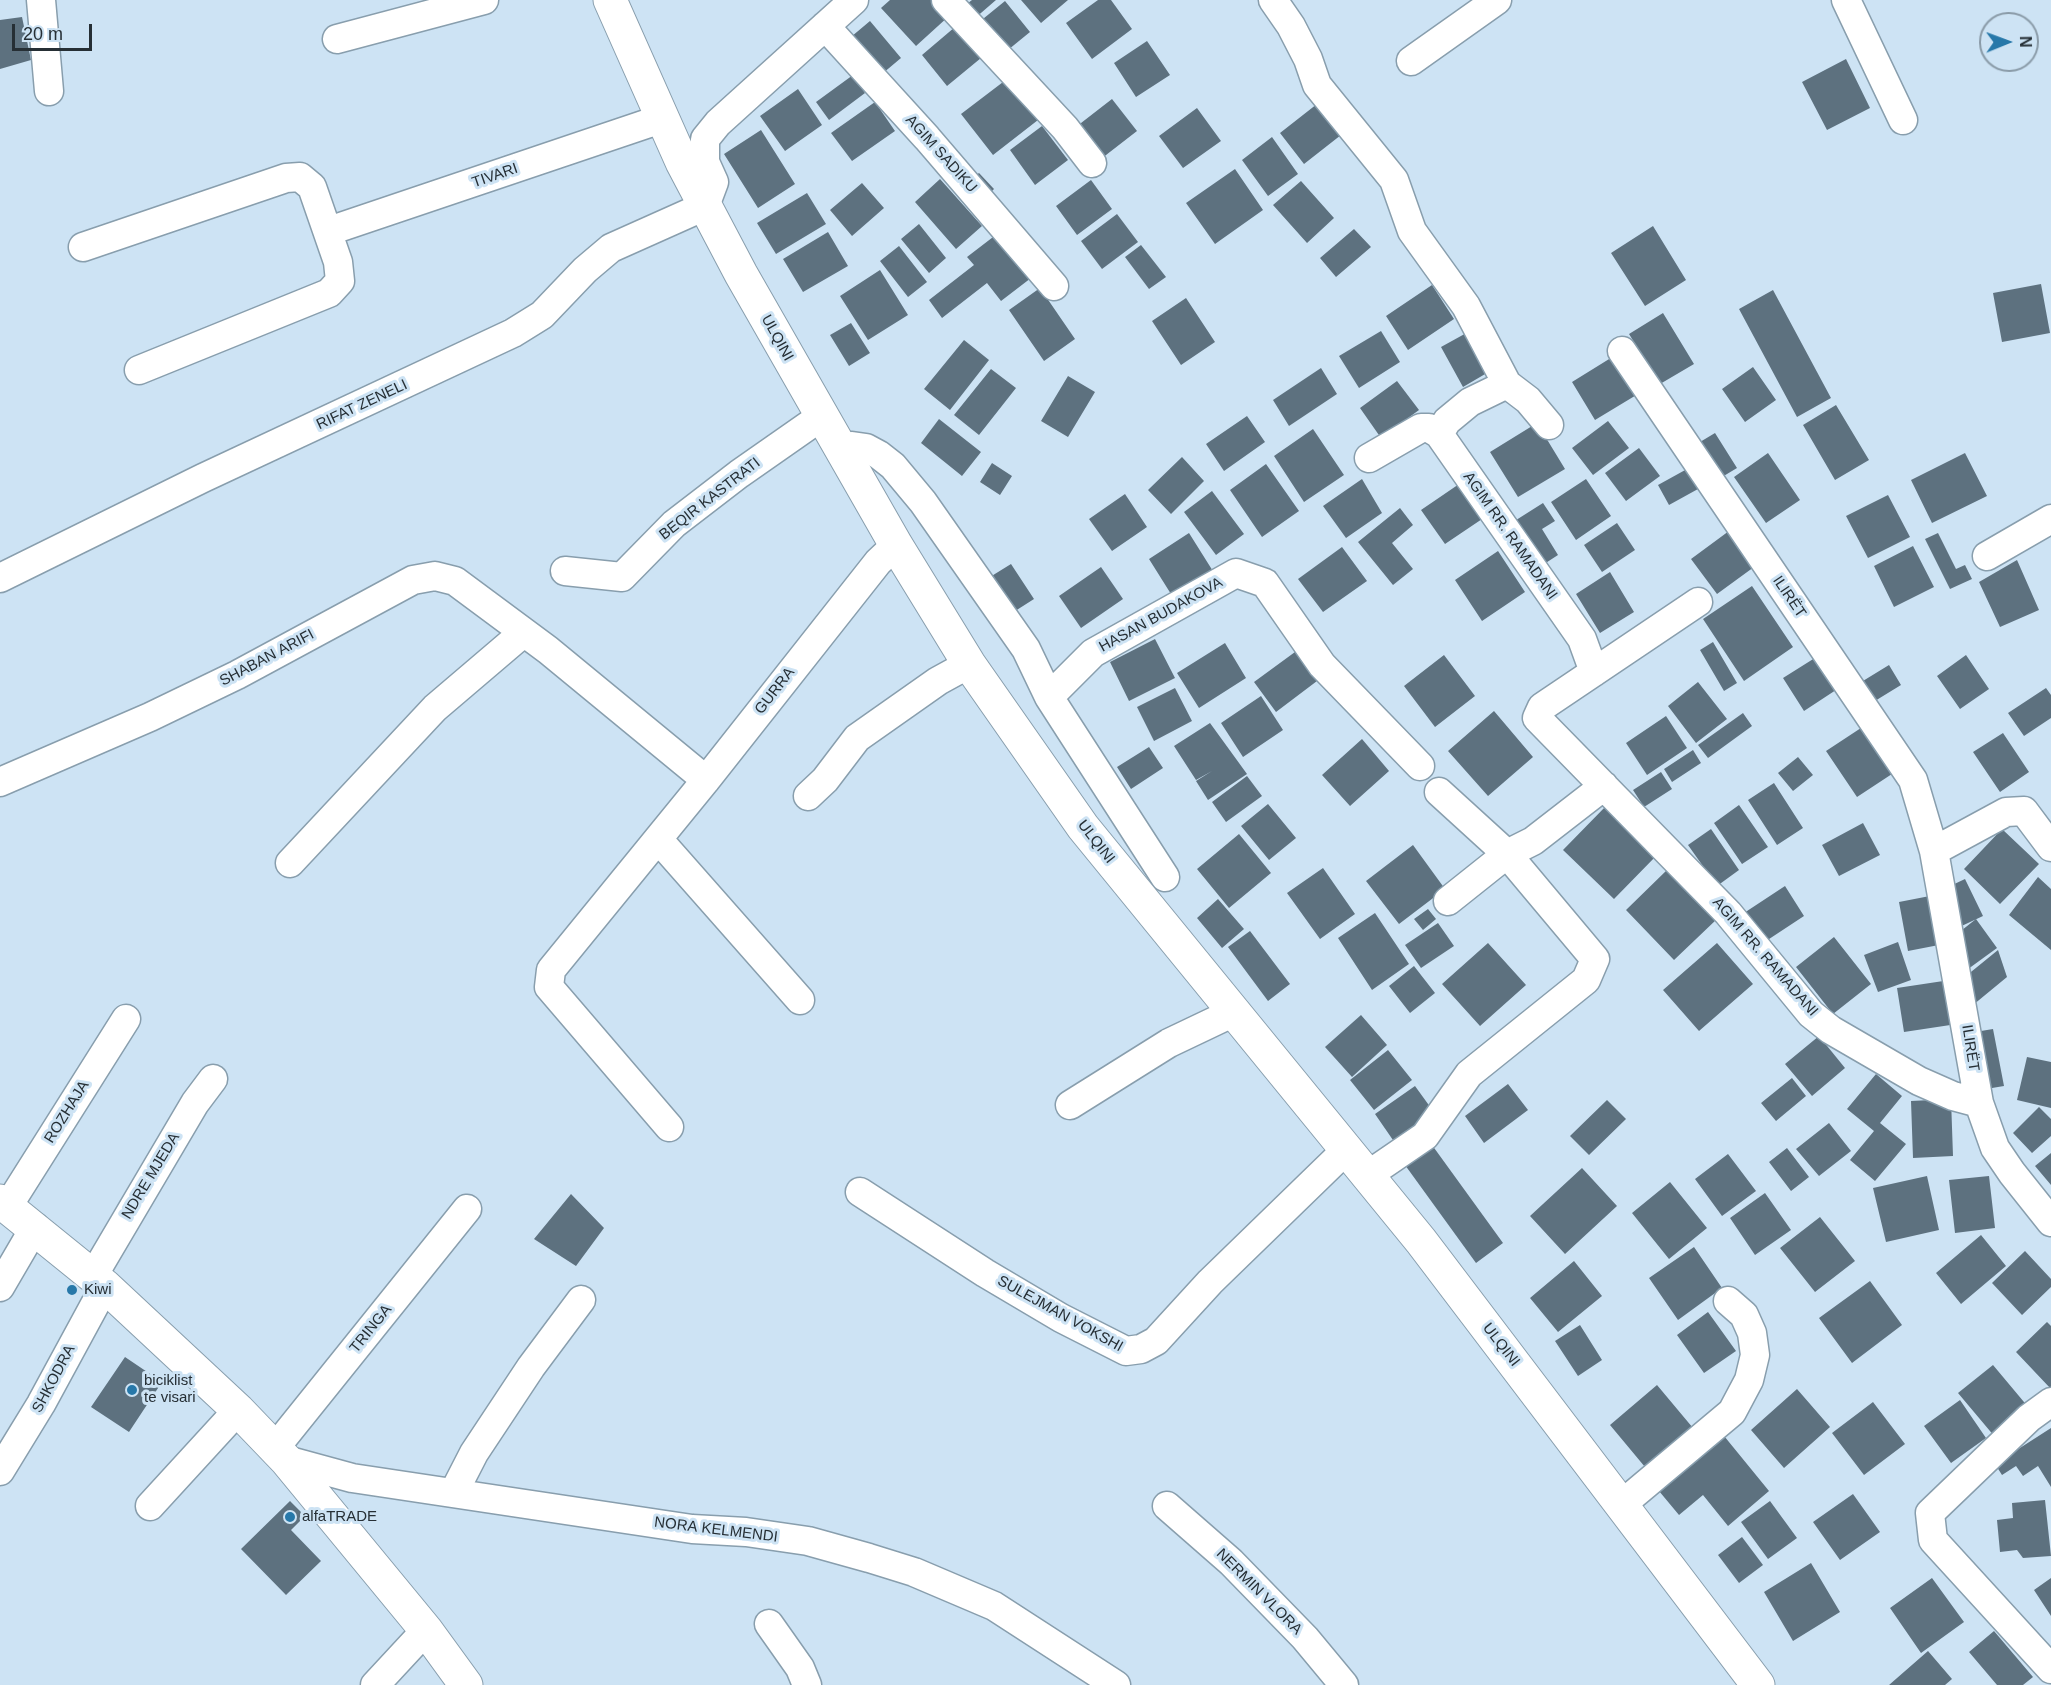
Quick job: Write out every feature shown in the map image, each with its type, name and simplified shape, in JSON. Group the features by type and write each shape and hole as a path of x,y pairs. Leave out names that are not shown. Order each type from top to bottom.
{"main road":[{"name":"ULQINI","path":"610,0 662,118 705,206 896,545 969,664 1083,827 1232,1013 1368,1175 1544,1401 1758,1685"},
{"path":"4,1203 99,1281 238,1410 281,1454 426,1630 466,1685"}],"street":[{"path":"41,0 49,91"},
{"path":"337,39 484,0"},
{"path":"705,206 714,182 705,162 705,139 718,123 854,0"},
{"path":"946,0 1065,128 1092,163"},
{"path":"1273,0 1296,34 1317,85 1394,180 1412,231 1466,306 1507,384 1528,400 1549,425"},
{"path":"1411,61 1497,0"},
{"path":"1846,0 1903,120"},
{"name":"AGIM SADIKU","path":"825,26 927,138 1054,286"},
{"name":"TIVARI","path":"328,231 662,118"},
{"path":"83,247 286,178 300,177 312,187 338,262 340,281 329,293 139,370"},
{"name":"RIFAT ZENELI","path":"0,578 203,478 513,333 542,315 585,270 611,248 705,206"},
{"name":"ILIRËT","path":"1622,351 1913,780 1934,851 1979,1102"},
{"path":"1369,458 1421,428 1439,434 1447,421 1470,402 1507,384"},
{"name":"BEQIR KASTRATI","path":"565,571 622,577 682,518 822,416"},
{"name":"AGIM RR. RAMADANI","path":"1439,434 1582,639 1593,672"},
{"path":"842,450 852,446 866,448 879,455 893,466 923,502 1026,649 1049,697 1165,877"},
{"path":"1987,556 2051,519"},
{"name":"GURRA","path":"669,1127 549,987 551,970 706,780 825,627 878,562 896,545"},
{"name":"HASAN BUDAKOVA","path":"1049,697 1094,652 1236,573 1265,583 1322,665 1420,766"},
{"name":"SHABAN ARIFI","path":"0,782 150,717 237,675 413,580 435,576 455,581 596,687 706,780"},
{"name":"AGIM RR. RAMADANI","path":"1698,602 1542,707 1537,718 1728,913 1811,1014 1831,1030 1919,1081 1953,1096 1979,1102"},
{"path":"290,863 435,708 523,633"},
{"path":"808,796 825,780 857,738 938,681 969,664"},
{"path":"1448,901 1507,854 1533,841 1604,786"},
{"path":"1368,1175 1425,1136 1469,1074 1586,980 1595,959 1507,854 1439,792"},
{"path":"1934,851 2006,812 2024,811 2051,847"},
{"path":"658,839 800,1000"},
{"path":"1070,1105 1169,1043 1232,1013"},
{"name":"ROZHAJA","path":"4,1203 126,1019"},
{"name":"NDRE MJEDA","path":"99,1281 195,1103 213,1079"},
{"path":"1979,1102 1995,1148 2051,1222"},
{"name":"SULEJMAN VOKSHI","path":"860,1192 985,1273 1060,1318 1126,1351 1141,1349 1156,1341 1210,1282 1347,1149"},
{"name":"TRINGA","path":"281,1454 467,1209"},
{"path":"0,1287 36,1227"},
{"name":"SHKODRA","path":"0,1471 41,1404 99,1281"},
{"path":"454,1492 474,1453 580,1300"},
{"path":"1621,1505 1732,1412 1749,1380 1755,1355 1752,1333 1744,1315 1728,1301"},
{"path":"2051,1402 2029,1418 1930,1513 1933,1540 2051,1669"},
{"path":"150,1506 238,1410"},
{"name":"NORA KELMENDI","path":"281,1454 352,1478 692,1529 746,1532 808,1541 914,1572 994,1606 1116,1685"},
{"name":"NERMIN VLORA","path":"1167,1506 1231,1562 1305,1638 1344,1685"},
{"path":"769,1624 800,1668 807,1685"},
{"path":"375,1685 426,1630"}],"building":[{"path":"890,0 934,0 949,16 916,46 881,8"},
{"path":"972,0 996,0 974,19 963,7"},
{"path":"1021,0 1068,0 1041,23"},
{"path":"1098,0 1111,0 1132,29 1092,59 1066,23"},
{"path":"1005,1 1030,32 1003,54 978,23"},
{"path":"22,17 31,60 0,69 0,20"},
{"path":"870,21 901,58 876,79 845,42"},
{"path":"955,27 981,58 947,86 922,55"},
{"path":"1147,41 1170,75 1136,97 1114,63"},
{"path":"1846,59 1870,108 1827,130 1802,82"},
{"path":"853,75 865,93 829,120 816,102"},
{"path":"1007,79 1038,120 993,155 961,114"},
{"path":"798,89 822,125 785,151 760,116"},
{"path":"1112,99 1137,131 1097,162 1072,130"},
{"path":"875,102 895,131 852,161 831,133"},
{"path":"1317,104 1341,135 1304,164 1280,133"},
{"path":"1197,108 1221,141 1183,168 1159,136"},
{"path":"1042,126 1068,160 1035,185 1010,150"},
{"path":"761,130 795,184 758,208 724,154"},
{"path":"1272,137 1298,174 1268,196 1242,160"},
{"path":"1235,169 1263,210 1215,244 1186,203"},
{"path":"979,173 994,189 985,198 969,181"},
{"path":"940,179 982,226 956,249 915,202"},
{"path":"1091,180 1112,209 1077,235 1056,206"},
{"path":"1301,181 1334,218 1307,243 1273,205"},
{"path":"862,183 884,208 852,236 830,210"},
{"path":"807,193 826,224 776,254 757,223"},
{"path":"1117,214 1138,242 1102,269 1081,241"},
{"path":"919,224 946,258 929,273 901,239"},
{"path":"1653,226 1686,280 1645,306 1611,253"},
{"path":"1354,229 1371,247 1336,277 1320,258"},
{"path":"828,232 848,266 803,292 783,259"},
{"path":"997,234 1031,278 1001,301 987,283 942,318 929,300 974,265 967,257"},
{"path":"1141,245 1166,277 1149,289 1125,257"},
{"path":"899,246 927,282 908,297 880,261"},
{"path":"880,270 908,315 868,340 840,296"},
{"path":"2041,284 2050,333 2002,342 1993,293"},
{"path":"1432,285 1454,319 1408,350 1386,316"},
{"path":"1040,288 1075,339 1044,361 1009,310"},
{"path":"1773,290 1831,398 1797,417 1739,309"},
{"path":"1186,298 1215,342 1181,365 1152,321"},
{"path":"1663,313 1694,364 1660,384 1629,334"},
{"path":"851,323 870,353 849,366 830,335"},
{"path":"1381,331 1400,362 1359,388 1339,356"},
{"path":"1470,331 1492,370 1463,387 1441,347"},
{"path":"964,340 989,360 950,410 924,389"},
{"path":"1614,356 1638,394 1595,420 1572,382"},
{"path":"1753,367 1776,400 1745,422 1722,389"},
{"path":"1321,368 1337,394 1289,426 1273,400"},
{"path":"991,369 1016,388 979,435 954,415"},
{"path":"1068,376 1095,392 1068,437 1041,421"},
{"path":"1397,381 1419,410 1381,438 1360,408"},
{"path":"1836,405 1869,460 1835,480 1803,425"},
{"path":"1247,416 1265,442 1224,471 1206,444"},
{"path":"939,419 981,452 962,476 921,443"},
{"path":"1608,421 1629,448 1593,475 1572,448"},
{"path":"1537,423 1565,469 1518,497 1490,452"},
{"path":"1313,429 1344,475 1304,502 1274,456"},
{"path":"1715,433 1737,468 1722,477 1700,442"},
{"path":"1639,448 1660,476 1626,501 1605,473"},
{"path":"1768,453 1800,500 1766,523 1734,477"},
{"path":"1965,453 1987,496 1932,523 1911,480"},
{"path":"1182,457 1204,481 1171,514 1148,490"},
{"path":"992,463 1012,476 1000,495 980,482"},
{"path":"1266,464 1299,511 1262,537 1230,490"},
{"path":"1687,469 1698,489 1669,505 1658,485"},
{"path":"1362,479 1382,513 1346,538 1323,506"},
{"path":"1586,479 1611,516 1576,540 1551,502"},
{"path":"1465,480 1488,515 1445,544 1421,510"},
{"path":"1212,491 1244,534 1216,555 1184,512"},
{"path":"1125,494 1147,527 1112,551 1089,519"},
{"path":"1888,495 1910,537 1868,558 1846,516"},
{"path":"1543,503 1555,521 1542,529 1558,555 1541,566 1513,522"},
{"path":"1400,508 1413,525 1392,543 1413,569 1393,585 1358,542"},
{"path":"1617,523 1635,550 1602,572 1584,545"},
{"path":"1729,531 1754,567 1717,594 1691,559"},
{"path":"1189,533 1216,576 1176,602 1149,559"},
{"path":"1938,533 1956,569 1965,565 1972,579 1950,589 1925,539"},
{"path":"1913,546 1934,587 1894,607 1874,566"},
{"path":"1342,547 1367,581 1323,612 1298,579"},
{"path":"1498,551 1525,592 1482,621 1455,580"},
{"path":"2017,560 2039,610 2000,627 1979,582"},
{"path":"1011,564 1034,599 1012,613 990,577"},
{"path":"1101,567 1123,599 1081,628 1059,596"},
{"path":"1610,572 1634,612 1600,633 1576,594"},
{"path":"1752,586 1793,647 1744,681 1703,619"},
{"path":"1155,639 1175,678 1129,701 1110,662"},
{"path":"1713,642 1737,683 1724,691 1700,650"},
{"path":"1225,643 1246,678 1199,708 1177,673"},
{"path":"1295,652 1317,681 1276,712 1254,682"},
{"path":"1444,655 1475,696 1435,727 1404,686"},
{"path":"1966,655 1989,689 1960,709 1937,676"},
{"path":"1818,656 1839,688 1804,711 1783,678"},
{"path":"1889,665 1901,685 1870,704 1858,684"},
{"path":"1698,682 1727,719 1696,743 1668,706"},
{"path":"1175,688 1192,721 1154,741 1137,707"},
{"path":"2046,688 2051,695 2051,718 2024,736 2008,713"},
{"path":"1261,696 1283,730 1243,757 1221,723"},
{"path":"1494,711 1533,757 1488,796 1448,751"},
{"path":"1743,713 1752,726 1708,758 1698,745"},
{"path":"1666,716 1687,748 1647,775 1626,743"},
{"path":"1210,723 1247,774 1208,800 1196,781 1212,771 1196,780 1174,746"},
{"path":"1864,726 1895,772 1857,797 1826,751"},
{"path":"2003,733 2029,772 2000,792 1973,752"},
{"path":"1362,739 1389,771 1350,806 1322,775"},
{"path":"1149,747 1163,768 1131,789 1117,767"},
{"path":"1693,750 1701,763 1672,782 1664,769"},
{"path":"1798,757 1813,775 1793,791 1778,773"},
{"path":"1661,772 1672,789 1644,807 1633,790"},
{"path":"1247,776 1262,796 1226,822 1212,802"},
{"path":"1774,783 1803,828 1777,845 1748,800"},
{"path":"1268,804 1296,838 1269,860 1241,826"},
{"path":"1739,805 1768,847 1742,864 1714,823"},
{"path":"1606,806 1657,855 1614,899 1563,850"},
{"path":"1863,823 1880,855 1839,876 1822,845"},
{"path":"1711,829 1739,870 1717,886 1688,845"},
{"path":"2002,829 2039,864 2000,904 1964,869"},
{"path":"1239,834 1271,873 1229,908 1197,869"},
{"path":"1413,845 1445,889 1399,924 1366,881"},
{"path":"1323,868 1355,914 1320,939 1287,893"},
{"path":"1668,869 1717,919 1674,960 1626,910"},
{"path":"2038,877 2051,889 2051,950 2009,915"},
{"path":"1965,879 1983,916 1953,930 1948,887"},
{"path":"1785,886 1804,916 1763,943 1744,913"},
{"path":"1935,895 1944,944 1908,951 1899,902"},
{"path":"1218,899 1244,929 1222,948 1197,918"},
{"path":"1428,909 1436,919 1423,930 1414,919"},
{"path":"1375,913 1409,964 1372,990 1338,938"},
{"path":"1976,919 1997,948 1964,972 1957,934"},
{"path":"1438,923 1454,946 1421,968 1405,945"},
{"path":"1250,931 1290,984 1268,1001 1228,947"},
{"path":"1834,937 1871,984 1833,1014 1796,967"},
{"path":"1898,942 1911,980 1878,992 1864,955"},
{"path":"1488,943 1526,985 1480,1026 1442,984"},
{"path":"1717,943 1753,984 1699,1031 1663,990"},
{"path":"1998,950 2007,977 1973,1005 1966,976"},
{"path":"1414,966 1435,993 1410,1013 1389,986"},
{"path":"1950,980 1957,1024 1904,1032 1897,988"},
{"path":"1361,1015 1387,1045 1352,1077 1325,1047"},
{"path":"1993,1029 2004,1086 1986,1089 1975,1032"},
{"path":"1819,1036 1845,1068 1812,1096 1785,1064"},
{"path":"1388,1050 1412,1080 1374,1110 1350,1080"},
{"path":"2027,1057 2051,1062 2051,1108 2017,1100"},
{"path":"1876,1074 1902,1096 1880,1123 1906,1144 1875,1181 1850,1160 1874,1131 1847,1109"},
{"path":"1792,1078 1806,1096 1776,1121 1761,1103"},
{"path":"1508,1084 1528,1110 1484,1143 1465,1116"},
{"path":"1415,1086 1436,1115 1395,1143 1375,1114"},
{"path":"1951,1099 1953,1156 1913,1158 1911,1101"},
{"path":"1607,1100 1626,1119 1589,1155 1570,1136"},
{"path":"2039,1107 2051,1119 2051,1136 2032,1153 2013,1133"},
{"path":"1829,1123 1851,1151 1819,1176 1796,1149"},
{"path":"1432,1145 1503,1243 1476,1263 1405,1165"},
{"path":"1787,1148 1809,1177 1791,1191 1769,1162"},
{"path":"2051,1153 2051,1185 2035,1166"},
{"path":"1728,1154 1756,1191 1722,1216 1695,1179"},
{"path":"1582,1168 1617,1206 1565,1254 1530,1216"},
{"path":"1927,1176 1939,1230 1886,1242 1873,1188"},
{"path":"1989,1176 1995,1228 1955,1233 1949,1180"},
{"path":"1670,1182 1707,1228 1669,1259 1632,1213"},
{"path":"1765,1193 1791,1230 1755,1255 1730,1218"},
{"path":"571,1194 604,1228 576,1266 534,1239"},
{"path":"1820,1217 1855,1261 1815,1292 1780,1248"},
{"path":"1981,1235 2006,1266 1961,1304 1936,1273"},
{"path":"1694,1247 1722,1288 1678,1320 1649,1278"},
{"path":"2025,1251 2051,1279 2051,1287 2022,1315 1992,1283"},
{"path":"1574,1261 1602,1296 1558,1332 1530,1298"},
{"path":"1870,1281 1902,1325 1852,1363 1819,1318"},
{"path":"1708,1312 1736,1351 1704,1373 1677,1335"},
{"path":"2047,1322 2051,1326 2051,1389 2016,1352"},
{"path":"1580,1325 1602,1360 1578,1376 1555,1341"},
{"path":"125,1357 162,1382 129,1432 91,1407"},
{"path":"1993,1365 2029,1408 1995,1437 1958,1393"},
{"path":"1657,1385 1698,1434 1650,1473 1610,1425"},
{"path":"1797,1389 1830,1427 1784,1468 1751,1430"},
{"path":"1960,1400 1986,1438 1951,1463 1924,1426"},
{"path":"1873,1402 1905,1444 1864,1475 1832,1433"},
{"path":"2051,1428 2051,1487 2038,1466 2023,1476 2016,1466 2002,1475 1995,1464"},
{"path":"1720,1431 1769,1491 1728,1526 1703,1495 1679,1515 1654,1485"},
{"path":"1853,1494 1880,1532 1840,1560 1813,1522"},
{"path":"2045,1500 2051,1556 2023,1558 2017,1550 2000,1552 1997,1520 2013,1518 2012,1503"},
{"path":"290,1501 305,1516 291,1530 321,1561 286,1595 241,1549"},
{"path":"1770,1501 1797,1538 1768,1559 1741,1522"},
{"path":"1742,1537 1763,1565 1739,1583 1718,1555"},
{"path":"1811,1563 1840,1612 1793,1641 1764,1592"},
{"path":"1932,1578 1964,1622 1921,1653 1890,1608"},
{"path":"2051,1578 2051,1616 2034,1590"},
{"path":"1994,1631 2033,1677 2023,1685 1997,1685 1969,1652"},
{"path":"1928,1651 1952,1679 1945,1685 1889,1685"}],"place":[{"name":"Kiwi","path":"72,1290"},
{"name":"biciklist te visari","path":"132,1390"},
{"name":"alfaTRADE","path":"290,1517"}]}
